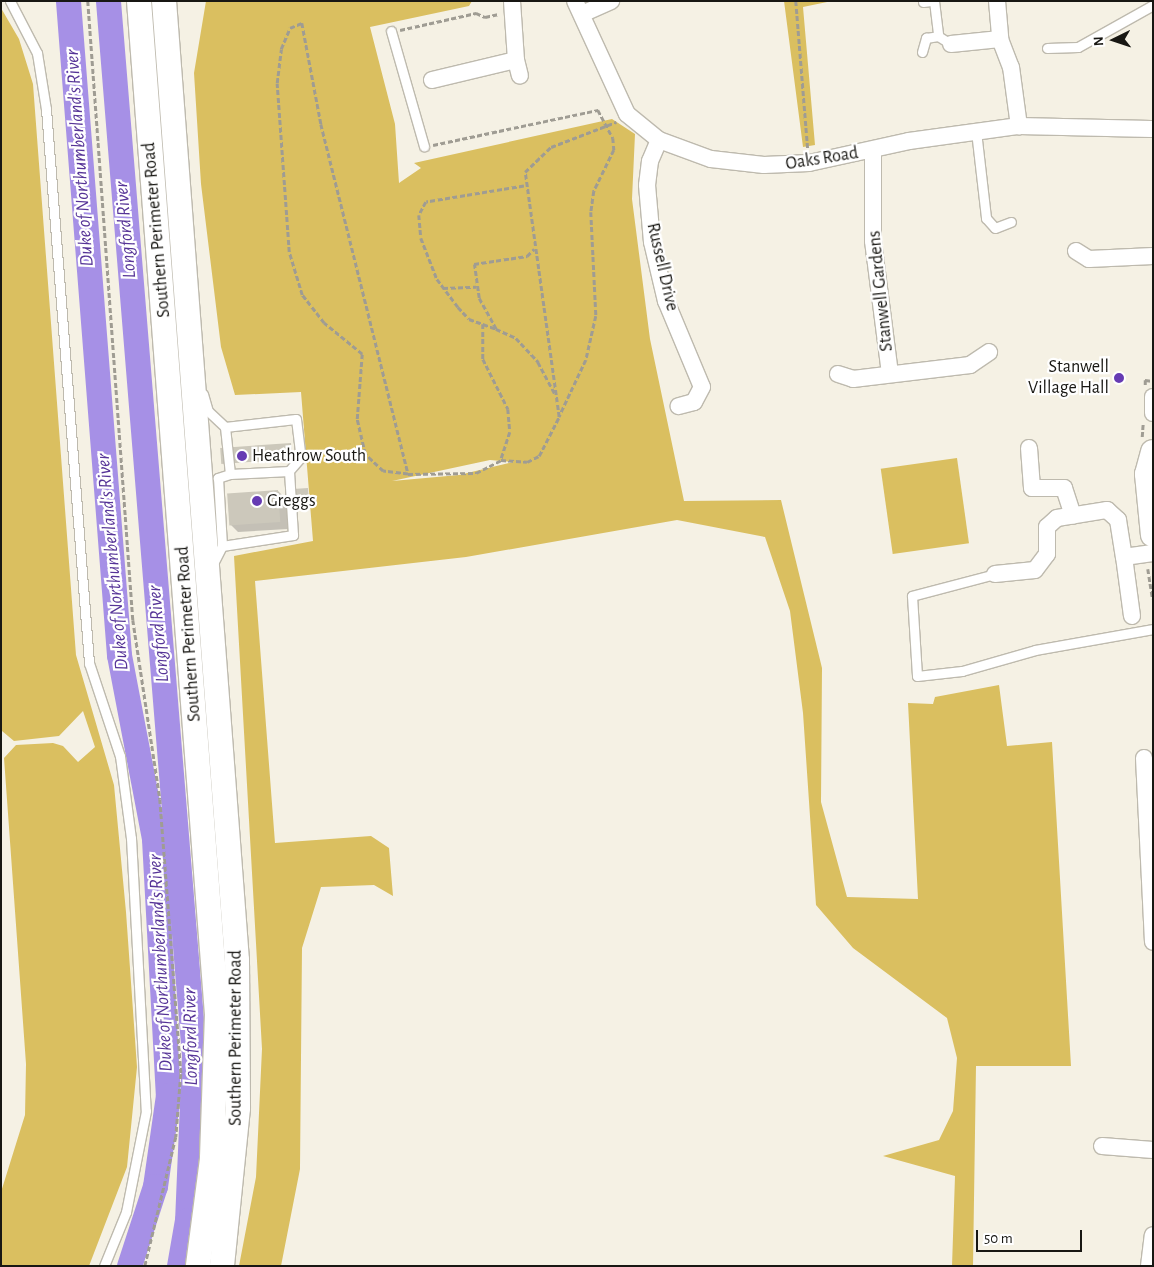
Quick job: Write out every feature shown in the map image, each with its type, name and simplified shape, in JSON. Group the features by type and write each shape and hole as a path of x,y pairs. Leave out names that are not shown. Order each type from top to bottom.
{"street":[{"name":"Southern Perimeter Road","path":"140,1 217,1014 212,1159 198,1266"},
{"name":"Southern Perimeter Road","path":"164,1 228,829 239,1040 235,1156 222,1266"},
{"path":"578,8 611,1"},
{"path":"997,1 1000,39 1011,67 1018,126"},
{"path":"424,81 518,68 511,6"},
{"name":"Oaks Road","path":"578,8 627,114 659,140 739,164 809,163 976,131 1018,126 1153,129"},
{"path":"944,40 1000,39"},
{"name":"Russell Drive","path":"659,140 650,161 647,185 652,242 666,301 702,387 694,402 679,406"},
{"name":"Stanwell Gardens","path":"873,150 872,241 890,373"},
{"path":"1076,251 1089,259 1153,256"},
{"name":"Stanwell Gardens","path":"838,374 854,379 970,364 989,352"},
{"path":"1148,418 1153,397"},
{"path":"1029,448 1032,488 1064,488 1073,516"},
{"path":"1147,449 1147,474 1153,536"},
{"path":"995,574 1035,570 1047,554 1047,527 1057,518 1107,510 1118,520 1132,616"},
{"path":"1124,557 1153,553"},
{"path":"1144,758 1149,789 1153,942"},
{"path":"1102,1146 1153,1150"},
{"path":"1149,1266 1153,1235"}],"lane":[{"path":"10,1 37,53 46,109 89,663 120,756 131,838 146,1111 126,1212 104,1266"},
{"path":"922,52 926,38 944,40 929,2"},
{"path":"1047,48 1078,46 1153,5"},
{"path":"392,31 424,146"},
{"path":"406,85 424,81"},
{"path":"976,131 986,218 995,228 1011,222"},
{"path":"187,303 208,411 225,427 230,474"},
{"path":"222,546 294,535 289,470 300,457 296,419 225,427"},
{"path":"208,586 222,546 218,478 230,474 289,470"},
{"path":"995,574 912,596 917,676 962,671 1035,650 1153,629"}],"path":[{"path":"88,1 133,620 160,799 181,1074 176,1137 145,1266"},
{"path":"796,1 809,163"},
{"path":"392,31 476,13 485,17 511,6"},
{"path":"408,474 321,124 302,23 290,28 282,49 277,83 289,252 302,295 324,324 362,354 357,419 365,454 384,471 408,474 476,473 501,460 526,462 539,456 586,360 596,316 591,212 594,191 614,150 607,126 598,110 424,146"},
{"path":"559,417 524,186 525,172 541,154 607,126 627,114"},
{"path":"524,186 426,202 419,215 421,238 443,288 469,319 516,338 538,362 556,396"},
{"path":"496,329 476,287 474,264 527,256 534,243"},
{"path":"443,288 476,287"},
{"path":"483,324 483,359 508,409 510,432 501,460"},
{"path":"1146,380 1153,381"},
{"path":"1147,449 1148,418"},
{"path":"1148,570 1153,600"}],"shaded area":[{"path":"206,1 472,1 469,6 370,27 395,124 399,183 421,168 414,163 612,119 635,134 632,199 650,339 684,501 781,500 822,668 821,802 847,897 918,899 908,703 933,704 935,697 999,685 1007,746 1052,742 1071,1066 976,1066 973,1266 952,1266 955,1176 883,1156 939,1140 953,1111 957,1058 947,1018 853,948 816,905 803,713 790,611 765,537 677,520 466,557 255,581 275,843 371,836 389,848 393,896 374,885 321,887 302,948 300,1169 281,1266 239,1266 256,1177 262,1049 234,556 313,541 301,392 235,395 221,347 201,184 194,73","holes":["490,460 513,462 459,475 392,481"]},
{"path":"784,1 832,1 803,7 815,145 803,147"},
{"path":"1,8 19,39 33,84 76,655 114,785 126,912 137,1067 127,1167 89,1266 1,1266 1,1192 25,1115 26,1064 4,758 16,745 53,743 63,746 78,762 95,747 83,711 59,736 14,741 2,731"},
{"path":"957,458 969,543 893,554 881,469"}],"building":[{"path":"291,443 292,459 221,464 220,448"},
{"path":"308,488 309,504 294,505 293,489"},
{"path":"278,490 280,522 229,525 227,494"}],"waterway":[{"name":"Duke of Northumberland's River","path":"68,1 119,655 154,839 168,1095 155,1186 129,1266"},
{"name":"Longford River","path":"108,1 194,1055 187,1220 179,1266"}],"place":[{"name":"Stanwell Village Hall","path":"1119,378"},
{"name":"Heathrow South","path":"242,456"},
{"name":"Greggs","path":"257,501"}]}
